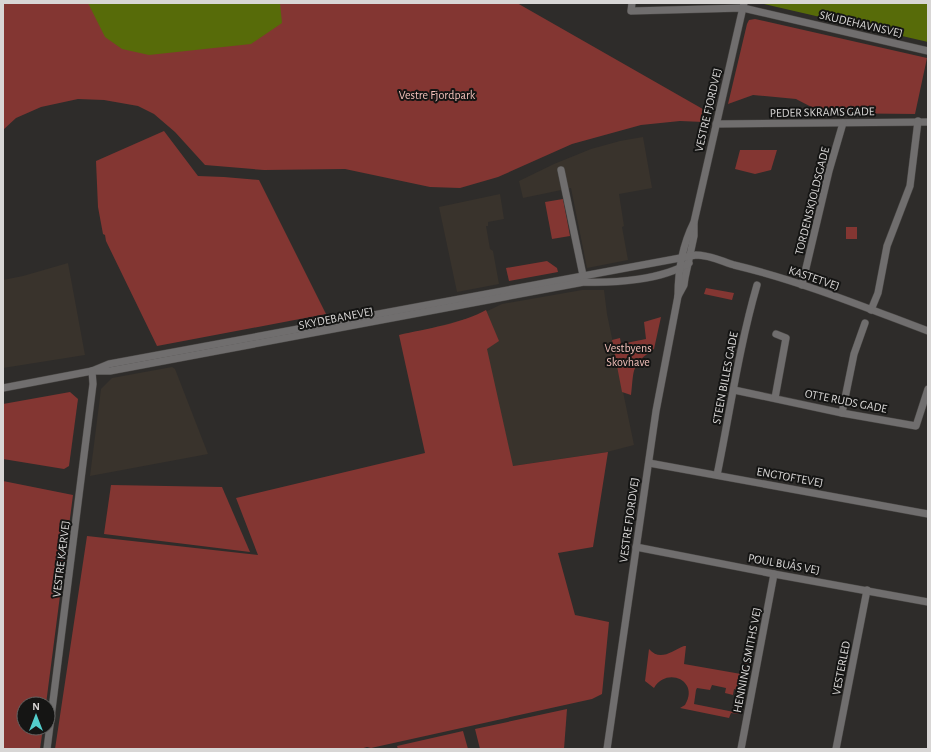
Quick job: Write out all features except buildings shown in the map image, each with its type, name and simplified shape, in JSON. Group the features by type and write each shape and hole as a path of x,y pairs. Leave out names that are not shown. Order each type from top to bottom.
{"street":[{"name":"SKUDEHAVNSVEJ","path":"632,3 631,11 744,6 928,51"},
{"name":"VESTRE FJORDVEJ","path":"678,296 684,285 690,259 694,236 694,222 744,6"},
{"path":"871,310 878,293 887,246 910,186 918,121"},
{"name":"PEDER SKRAMS GADE","path":"716,124 928,122"},
{"name":"TORDENSKJOLDSGADE","path":"802,285 842,123"},
{"path":"562,170 583,279"},
{"name":"VESTRE FJORDVEJ","path":"607,749 665,356 678,296 678,283 686,238 694,222"},
{"name":"KASTETVEJ","path":"690,259 710,256 760,271 928,331"},
{"name":"SKYDEBANEVEJ","path":"3,388 92,371 109,364 583,279 683,257 690,259 681,268 666,273 616,282 583,279"},
{"name":"STEEN BILLES GADE","path":"718,475 742,340 757,285"},
{"path":"842,413 854,354 865,324"},
{"path":"775,398 786,338 776,334"},
{"name":"VESTRE KÆRVEJ","path":"47,749 79,502 92,391 92,371"},
{"name":"OTTE RUDS GADE","path":"734,390 842,413 916,426 928,389"},
{"name":"ENGTOFTEVEJ","path":"648,463 928,514"},
{"name":"POUL BUÅS VEJ","path":"636,547 928,602"},
{"name":"HENNING SMITHS VEJ","path":"741,749 774,574"},
{"name":"VESTERLED","path":"836,749 867,590"}],"shaded area":[{"path":"88,3 280,3 282,23 251,44 149,55 122,49 105,37"},
{"path":"928,3 928,42 764,4"},
{"path":"643,137 652,188 619,194 624,226 622,227 628,260 587,268 571,188 523,198 519,181 554,164 591,149 620,141"},
{"path":"500,194 504,219 488,222 488,226 486,226 490,249 493,251 499,284 457,292 439,207"},
{"path":"68,263 85,355 3,368 3,280"},
{"path":"582,290 604,290 607,314 634,445 607,452 513,466 399,335 477,316 502,304"},
{"path":"172,367 175,369 208,454 90,476 101,389 112,378"}],"green space":[{"name":"Vestre Fjordpark","path":"3,3 517,3 708,112 704,122 680,121 641,125 572,144 498,177 460,188 430,187 345,169 264,170 205,165 175,132 154,114 138,106 104,100 78,99 41,107 16,118 3,130"},
{"path":"755,19 927,58 915,114 823,113 796,99 753,95 728,104 747,24 749,20"},
{"path":"164,131 198,176 259,180 326,314 157,346 106,241 105,235 103,234 98,207 96,161"},
{"path":"740,150 777,150 771,170 755,174 735,169"},
{"path":"563,199 570,236 552,239 545,202"},
{"path":"846,227 857,227 857,239 846,239"},
{"path":"547,261 557,268 558,272 509,281 506,268"},
{"path":"706,288 734,293 732,300 704,294"},
{"path":"486,310 499,341 487,349 513,466 608,452 593,547 558,553 575,615 609,622 602,694 592,699 371,748 55,749 87,536 258,555 236,498 425,453 399,335 467,319"},
{"name":"Vestbyens Skovhave","path":"661,317 654,349 637,363 635,368 631,395 622,392 612,340 620,338 621,344 646,339 644,322"},
{"path":"70,392 78,399 69,466 64,469 3,459 3,404"},
{"path":"3,481 73,495 47,696 16,696 16,736 42,736 40,749 3,749"},
{"path":"111,485 222,487 250,552 104,534"},
{"path":"686,646 684,664 741,674 743,662 749,662 742,696 736,695 737,690 734,689 733,695 725,693 726,688 712,685 710,690 697,688 696,690 694,704 734,712 737,698 742,699 739,714 731,713 729,718 680,708 685,705 689,696 685,683 680,679 673,677 666,678 660,681 654,688 645,681 649,649 657,655 662,655 671,653"},
{"path":"567,709 564,749 480,749 475,729"},
{"path":"463,731 468,749 398,749 397,746"}]}
